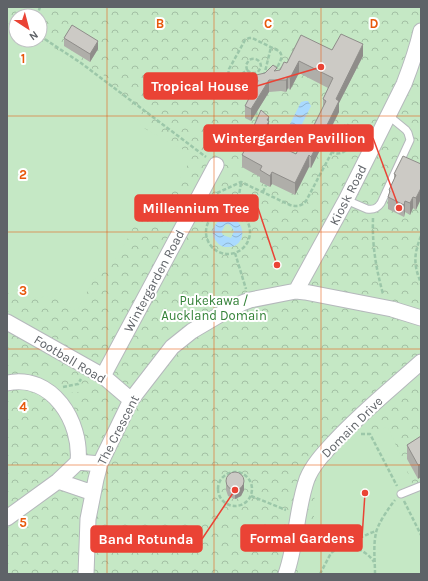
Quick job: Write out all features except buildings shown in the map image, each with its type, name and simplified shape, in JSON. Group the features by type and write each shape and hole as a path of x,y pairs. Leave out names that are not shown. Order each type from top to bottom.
{"street":[{"name":"Kiosk Road","path":"296,291 346,200 389,116 412,64 421,31"},
{"name":"Wintergarden Road","path":"103,376 216,165"},
{"name":"The Crescent","path":"86,574 88,519 100,464 131,400 172,347 192,331 226,310 250,300 296,291 392,309 421,318"},
{"name":"Football Road","path":"7,322 103,376 131,400"},
{"name":"Domain Drive","path":"286,574 294,542 303,493 315,464 324,452 347,428 421,362"},
{"path":"7,382 22,381 40,386 47,390 60,402 68,414 72,424 79,453 78,462 58,481 7,518"},
{"path":"78,462 100,464"},
{"path":"58,481 93,493"}],"lane":[{"path":"346,200 373,210 381,203 410,140 406,130 389,116"},
{"path":"401,494 421,486"}],"path":[{"path":"252,98 241,96 235,92 231,87 228,74 229,69 245,40 252,38 271,46 281,53 282,56 277,66 281,70 280,75"},
{"path":"48,41 81,63 216,165"},
{"path":"264,77 271,46"},
{"path":"253,58 258,59 261,67 258,72 253,73 247,70 246,65 249,60 253,58"},
{"path":"247,70 243,73 236,85 249,93 252,98"},
{"path":"252,98 254,93"},
{"path":"256,109 259,123"},
{"path":"241,182 290,205 300,206 306,201 346,124 351,128 353,133 351,143 343,153 338,154 332,152"},
{"path":"321,132 338,140"},
{"path":"351,143 356,146"},
{"path":"214,195 241,182"},
{"path":"241,182 239,195 243,215"},
{"path":"263,192 266,185"},
{"path":"229,209 237,211 243,215 248,222 250,237 247,244 242,249 234,253 227,254 212,248 205,234 209,219 221,210 229,209"},
{"path":"373,210 372,235 375,263 385,297"},
{"path":"421,236 415,261 421,283"},
{"path":"234,253 250,300"},
{"path":"67,387 78,384 81,379"},
{"path":"358,434 370,434 421,535"},
{"path":"229,473 241,473 250,480 252,485 251,496 243,505 227,505 219,496 218,485 220,480 229,473"},
{"path":"375,574 374,544 376,531 390,506 401,494"},
{"path":"251,496 289,511"},
{"path":"320,574 331,553 342,545 376,531"},
{"path":"342,545 359,549 371,557 375,562"}],"green space":[{"name":"Pukekawa / Auckland Domain","path":"7,7 421,7 421,574 7,574"},
{"path":"7,23 8,48 48,48 48,45 104,75 100,83 125,102 134,113 142,127 193,155 159,216 143,208 126,242 113,262 93,280 77,311 50,296 35,298 24,297 7,292"},
{"path":"84,382 88,384 80,392 66,393 66,390 78,388"},
{"path":"388,427 421,504 421,574 297,574 314,517 315,482 328,462 351,438"}],"water":[{"path":"308,101 311,106 296,136 289,139 286,132 301,102"},
{"path":"223,218 231,218 237,221 241,226 242,237 234,246 222,246 218,244 214,238 213,232 215,225","holes":["228,224 234,231 231,238 223,235 222,231 225,225"]}],"place":[{"name":"Tropical House","path":"321,67"},
{"name":"Wintergarden Pavillion","path":"399,208"},
{"name":"Millennium Tree","path":"277,265"},
{"name":"Band Rotunda","path":"235,490"},
{"name":"Formal Gardens","path":"365,493"}]}
